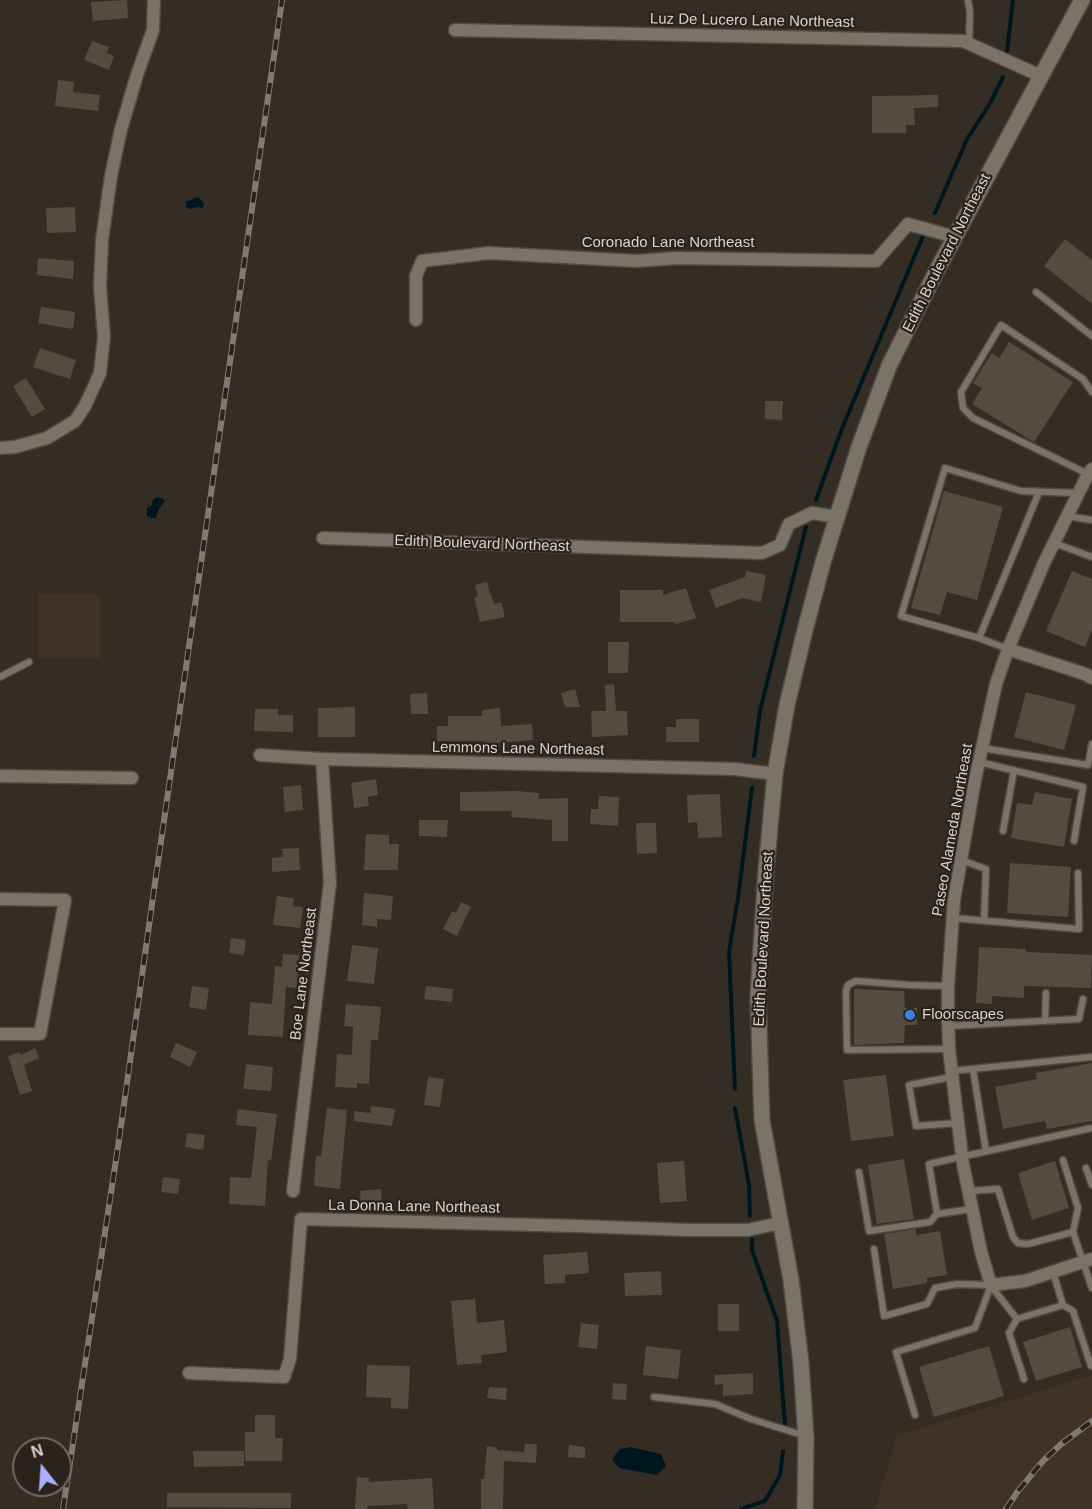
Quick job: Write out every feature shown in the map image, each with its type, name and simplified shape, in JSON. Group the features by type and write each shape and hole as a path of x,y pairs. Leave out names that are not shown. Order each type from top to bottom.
{"street":[{"path":"0,448 15,447 47,438 75,421 85,406 100,373 104,337 100,286 102,240 111,176 120,129 153,30 154,0"},
{"name":"Edith Boulevard Northeast","path":"805,1509 806,1436 801,1363 791,1280 762,1120 758,996 766,870 776,774 787,705 823,562 859,447 889,366 1082,0"},
{"name":"Luz De Lucero Lane Northeast","path":"455,30 963,41 1041,76"},
{"name":"Coronado Lane Northeast","path":"416,320 416,276 422,261 489,253 637,261 676,258 876,261 908,224 955,237"},
{"name":"Paseo Alameda Northeast","path":"991,1286 968,1191 949,1049 948,986 954,900 996,684 1044,562 1090,472"},
{"name":"Edith Boulevard Northeast","path":"323,538 762,554 780,545 789,524 812,513 838,518"},
{"path":"1008,649 1092,678"},
{"name":"Lemmons Lane Northeast","path":"260,755 322,759 735,769 776,774"},
{"name":"Boe Lane Northeast","path":"293,1191 330,884 322,759"},
{"path":"0,776 132,778"},
{"path":"0,899 65,900 40,1034 0,1034"},
{"name":"La Donna Lane Northeast","path":"189,1373 284,1377 290,1359 301,1219 688,1230 748,1230 780,1223"},
{"path":"991,1286 1025,1281 1088,1261"}],"lane":[{"path":"968,0 969,43"},
{"path":"1036,292 1092,336"},
{"path":"1090,472 973,418 963,408 961,392 1001,325 1083,380 1092,392"},
{"path":"1008,649 979,638 900,616 945,468 1021,491 1078,493"},
{"path":"979,638 1039,492"},
{"path":"1067,516 1092,520"},
{"path":"1054,542 1092,557"},
{"path":"0,677 29,662"},
{"path":"982,748 1088,765 1092,744"},
{"path":"979,762 1083,787 1074,841"},
{"path":"1003,831 1014,770"},
{"path":"961,860 986,869 984,921"},
{"path":"953,918 1079,929 1078,873"},
{"path":"948,986 856,981 848,985 846,991 847,1050 949,1049"},
{"path":"1045,1020 1046,993"},
{"path":"948,1026 1078,1019 1083,999"},
{"path":"958,1123 916,1126 909,1085 973,1069 1092,1057"},
{"path":"973,1069 986,1151"},
{"path":"937,1215 929,1164 1092,1128"},
{"path":"1063,1161 1078,1208 1073,1232 1088,1261 1092,1288"},
{"path":"1086,1168 1092,1185"},
{"path":"859,1172 869,1231 930,1222 937,1215 972,1209"},
{"path":"968,1191 998,1189 1013,1237 1018,1243 1028,1244 1073,1232"},
{"path":"874,1249 884,1316 927,1304 935,1288 957,1284 991,1286 1017,1319"},
{"path":"1053,1272 1063,1305 1073,1311 1091,1366"},
{"path":"915,1414 896,1352 975,1328 991,1286"},
{"path":"1024,1379 1009,1333 1017,1319 1063,1305"},
{"path":"654,1398 714,1404 751,1419 806,1436"}],"shaded area":[{"path":"38,594 100,594 100,658 38,658"},
{"path":"1092,1375 1092,1509 875,1509 897,1436"}],"water":[{"path":"198,197 204,203 203,208 186,207 186,202"},
{"path":"158,497 165,500 156,518 151,518 147,516 147,508 152,505 153,499"},
{"path":"630,1447 661,1454 666,1466 657,1475 619,1468 612,1459 620,1449"}],"building":[{"path":"127,0 128,18 93,21 91,2"},
{"path":"92,41 109,47 107,53 114,56 109,70 84,60"},
{"path":"58,80 74,82 73,92 100,95 98,111 55,106"},
{"path":"938,95 938,107 914,108 915,125 906,125 906,133 872,133 872,96"},
{"path":"75,207 76,232 47,233 46,208"},
{"path":"1065,239 1092,260 1092,304 1044,266"},
{"path":"38,258 74,261 73,279 37,275"},
{"path":"41,307 75,312 73,329 38,323"},
{"path":"1009,342 1073,382 1034,442 972,404 982,388 973,383 992,353 999,358"},
{"path":"40,348 76,360 70,379 33,367"},
{"path":"26,378 45,409 32,417 13,386"},
{"path":"765,401 783,401 782,420 765,419"},
{"path":"944,491 1003,507 977,600 947,592 940,615 911,608"},
{"path":"746,571 766,575 761,602 742,598 716,608 709,590 745,577"},
{"path":"1072,571 1092,579 1092,630 1085,647 1046,631"},
{"path":"487,582 494,604 501,602 505,617 480,622 474,598 478,597 475,585"},
{"path":"686,588 696,618 676,624 675,622 620,622 620,590 663,590 663,595"},
{"path":"608,642 629,642 628,673 608,673"},
{"path":"614,684 616,711 627,711 628,735 592,737 591,711 606,711 605,685"},
{"path":"575,689 580,707 565,707 561,693"},
{"path":"1026,692 1076,705 1064,750 1014,737"},
{"path":"427,693 428,714 411,714 410,694"},
{"path":"355,707 355,737 318,737 318,708"},
{"path":"500,708 501,726 532,724 533,740 484,744 484,741 437,741 437,726 448,726 448,716 482,716 482,710"},
{"path":"255,709 278,709 278,715 293,715 293,732 254,731"},
{"path":"676,719 699,719 699,742 666,742 666,727 676,727"},
{"path":"376,779 378,795 368,797 369,806 354,808 351,783"},
{"path":"301,785 303,810 285,812 283,787"},
{"path":"460,792 539,793 538,799 568,798 568,841 552,841 552,820 511,817 512,811 460,811"},
{"path":"1035,792 1072,799 1064,847 1011,838 1017,803 1032,805"},
{"path":"720,794 722,837 698,838 697,822 688,823 687,795"},
{"path":"599,796 619,797 618,826 590,824 591,809 598,809"},
{"path":"419,820 448,820 447,837 419,836"},
{"path":"636,823 656,823 657,853 637,854"},
{"path":"366,834 389,835 389,844 399,844 398,870 364,870"},
{"path":"299,848 300,870 272,872 272,858 283,857 282,849"},
{"path":"1010,863 1071,867 1068,917 1007,913"},
{"path":"364,893 393,896 391,920 377,919 377,927 362,925"},
{"path":"277,896 294,898 293,906 303,907 300,928 273,925"},
{"path":"461,902 471,907 457,936 443,929 452,911 456,913"},
{"path":"231,938 246,940 244,955 229,953"},
{"path":"352,945 378,948 374,984 347,981"},
{"path":"979,947 1092,955 1091,988 1024,986 1024,998 992,996 992,1004 976,1003"},
{"path":"283,954 299,955 297,988 286,987 283,1037 248,1035 250,1002 272,1004 275,966 282,967"},
{"path":"192,986 209,988 206,1010 189,1007"},
{"path":"426,986 453,989 452,1002 424,999"},
{"path":"854,989 904,991 905,1008 917,1008 917,1025 905,1025 904,1043 854,1045"},
{"path":"346,1004 381,1007 378,1040 371,1040 369,1084 357,1083 357,1088 335,1087 337,1054 352,1055 353,1027 344,1026"},
{"path":"176,1043 197,1052 190,1067 170,1057"},
{"path":"35,1048 39,1058 24,1065 32,1091 20,1095 8,1056 20,1052 21,1055"},
{"path":"1092,1063 1092,1121 1047,1129 1045,1121 1003,1129 995,1087 1037,1079 1036,1073"},
{"path":"246,1064 273,1067 271,1091 243,1089"},
{"path":"886,1075 894,1136 851,1141 843,1080"},
{"path":"428,1077 444,1079 440,1107 424,1105"},
{"path":"371,1106 395,1109 392,1126 354,1121 354,1111 370,1113"},
{"path":"327,1108 347,1110 340,1189 314,1186 316,1156 321,1156"},
{"path":"238,1109 277,1114 271,1161 268,1160 265,1206 229,1204 230,1177 251,1178 257,1127 236,1125"},
{"path":"187,1133 205,1135 203,1150 185,1147"},
{"path":"904,1159 914,1219 877,1224 868,1165"},
{"path":"684,1161 687,1201 660,1203 657,1163"},
{"path":"1055,1161 1069,1208 1032,1220 1018,1173"},
{"path":"163,1177 180,1179 178,1194 161,1192"},
{"path":"381,1189 382,1205 361,1207 360,1191"},
{"path":"916,1229 916,1235 940,1231 947,1275 927,1278 927,1283 893,1289 884,1234"},
{"path":"587,1252 589,1273 565,1275 565,1283 545,1284 543,1255"},
{"path":"661,1271 662,1295 625,1296 624,1273"},
{"path":"475,1299 477,1323 504,1320 507,1352 481,1355 482,1363 457,1365 451,1301"},
{"path":"718,1304 739,1304 739,1331 718,1331"},
{"path":"581,1323 599,1325 597,1349 578,1347"},
{"path":"1070,1327 1082,1367 1036,1381 1023,1342"},
{"path":"646,1346 681,1350 678,1379 643,1375"},
{"path":"989,1346 1004,1396 934,1417 919,1367"},
{"path":"367,1365 410,1366 408,1409 391,1408 391,1398 366,1397"},
{"path":"753,1373 753,1394 723,1396 723,1384 715,1385 714,1375"},
{"path":"613,1383 627,1384 626,1400 612,1399"},
{"path":"489,1387 507,1388 506,1400 487,1398"},
{"path":"255,1415 275,1415 275,1438 283,1438 282,1461 245,1461 245,1432 255,1432"},
{"path":"525,1444 537,1444 536,1463 504,1461 503,1509 481,1509 481,1479 484,1479 487,1446 497,1448 497,1450 524,1452"},
{"path":"569,1445 585,1447 585,1458 568,1457"},
{"path":"193,1451 244,1451 244,1466 194,1467"},
{"path":"357,1477 369,1478 369,1482 432,1478 434,1509 408,1509 407,1504 355,1509"},
{"path":"167,1493 291,1493 291,1508 167,1507"}],"waterway":[{"path":"1007,51 1013,0"},
{"path":"935,213 967,139 989,105 1003,77"},
{"path":"816,500 841,431 923,236"},
{"path":"754,756 760,711 806,527"},
{"path":"735,1089 729,952 752,788"},
{"path":"735,1108 749,1185 750,1216"},
{"path":"752,1239 752,1250 777,1321 785,1425"},
{"path":"741,1509 765,1501 780,1475 783,1451"}],"railway":[{"path":"63,1509 119,1140 282,0"},
{"path":"1006,1509 1043,1461 1092,1421"}],"place":[{"name":"Floorscapes","path":"910,1015"}]}
